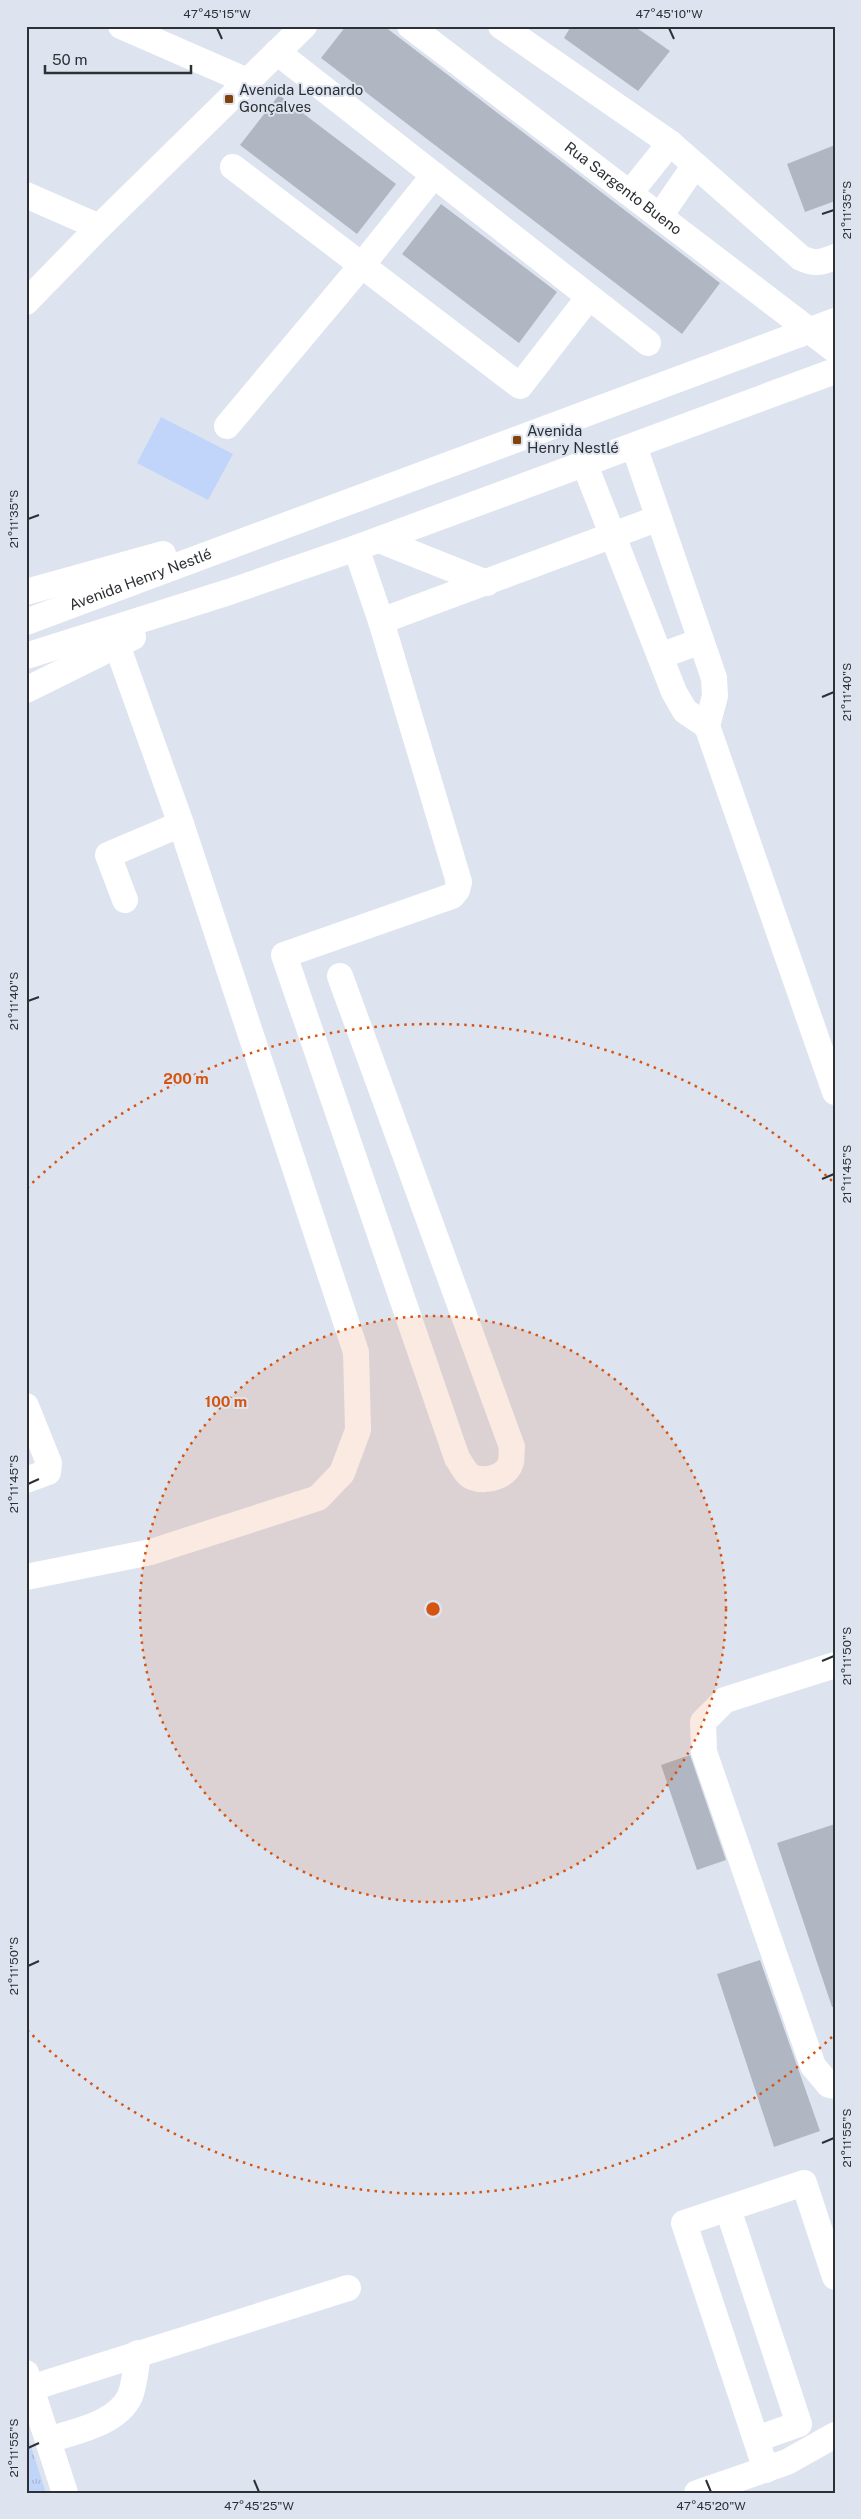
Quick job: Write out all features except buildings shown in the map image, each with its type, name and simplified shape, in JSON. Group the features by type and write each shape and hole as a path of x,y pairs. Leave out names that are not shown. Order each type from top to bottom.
{"street":[{"path":"121,26 247,81"},
{"path":"26,302 99,227 304,26"},
{"name":"Rua Sargento Bueno","path":"410,26 835,350"},
{"path":"501,26 670,143 801,258 812,263 821,263 835,257"},
{"path":"277,52 648,343"},
{"path":"630,193 670,143"},
{"path":"660,216 695,165"},
{"path":"233,167 520,386 589,297"},
{"path":"227,426 362,265 434,175"},
{"path":"26,195 99,227"},
{"name":"Avenida Henry Nestlé","path":"26,622 652,391 835,321"},
{"path":"26,656 229,592 368,544 835,371"},
{"path":"634,446 714,678 715,696 707,726 835,1092"},
{"path":"585,465 674,692 685,711 707,726"},
{"name":"Avenida Henry Nestlé","path":"38,589 340,505"},
{"path":"381,621 659,518"},
{"path":"368,544 487,583"},
{"path":"340,976 512,1446 511,1462 504,1473 491,1479 475,1478 466,1472 457,1458 284,956 452,896 457,890 458,872 381,621 368,544"},
{"path":"26,572 38,589"},
{"path":"26,690 229,592"},
{"path":"660,656 701,641"},
{"path":"26,1577 151,1552 318,1498 342,1473 358,1430 356,1352 181,824 117,645"},
{"path":"125,900 108,854 181,824"},
{"path":"26,1406 49,1463 48,1472 26,1480"},
{"path":"835,1665 725,1700 703,1722 704,1752 813,2066 829,2085 835,2086"},
{"path":"766,2470 684,2223 804,2183 835,2277"},
{"path":"728,2208 799,2424 756,2439"},
{"path":"65,2493 29,2381 138,2353 348,2288"},
{"path":"48,2440 100,2422 120,2410 130,2396 138,2353"},
{"path":"701,2491 787,2462 835,2435"}],"green space":[{"path":"161,417 233,454 208,500 137,463"},
{"path":"26,2431 46,2493 26,2493"}],"place":[{"name":"Avenida Leonardo Gonçalves","path":"229,99"},
{"name":"Avenida Henry Nestlé","path":"517,440"}]}
